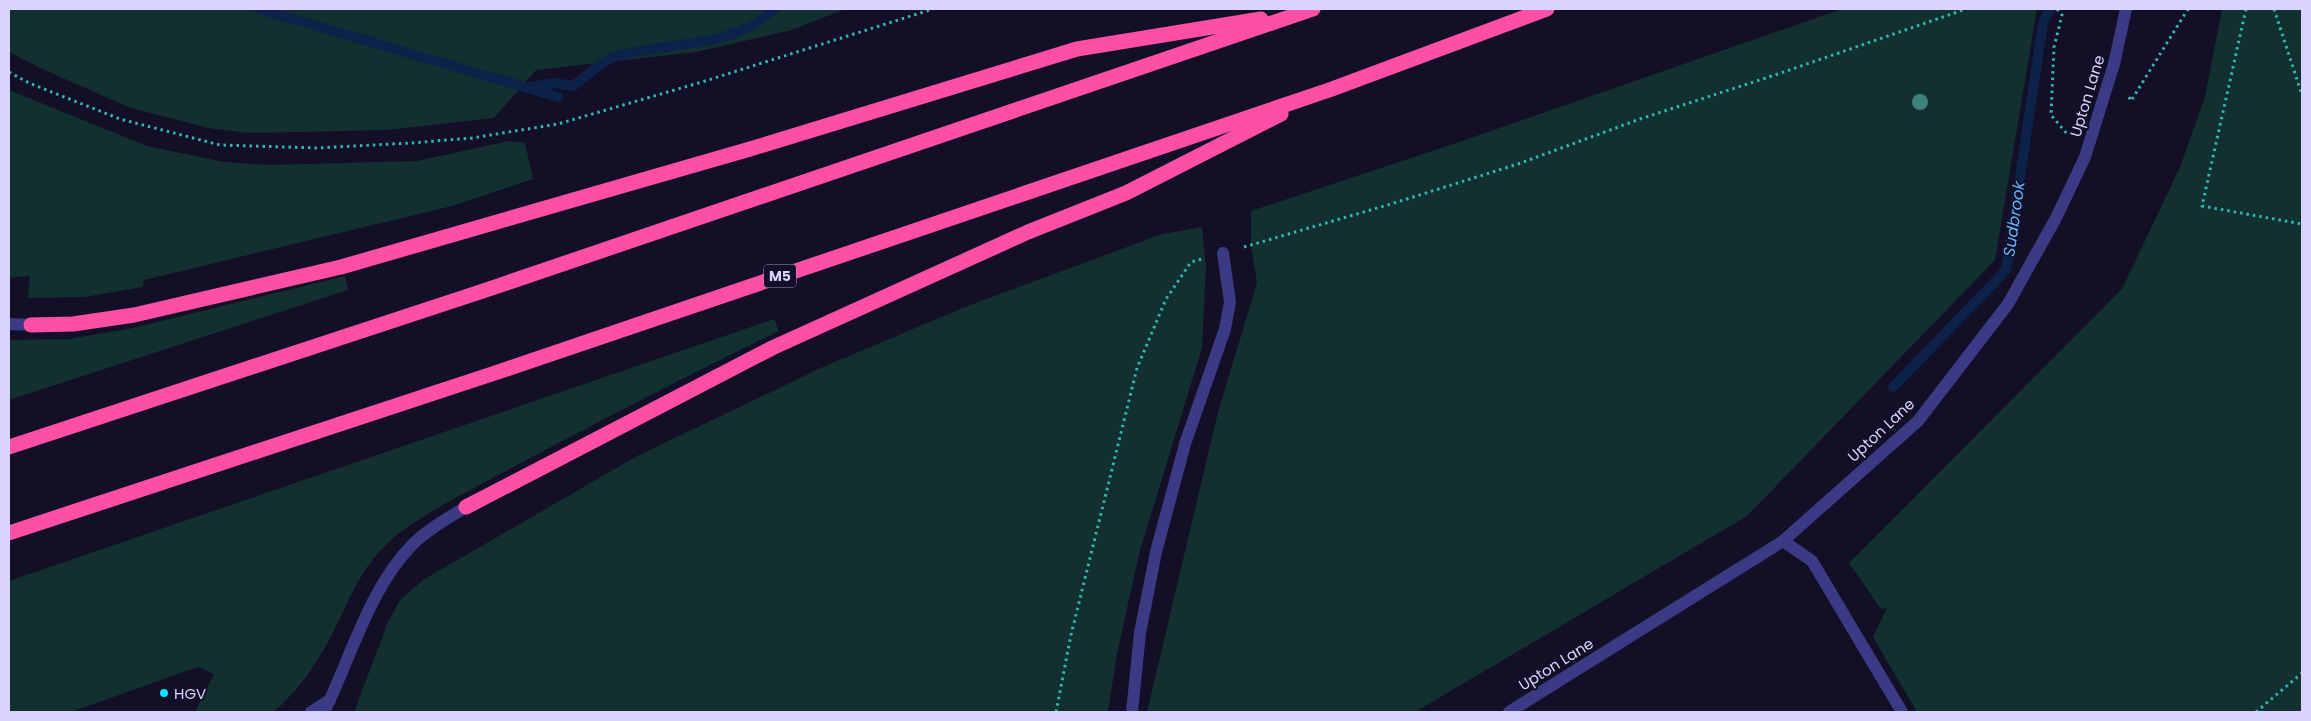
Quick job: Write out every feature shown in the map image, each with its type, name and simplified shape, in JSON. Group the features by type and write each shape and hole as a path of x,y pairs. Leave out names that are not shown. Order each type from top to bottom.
{"highway":[{"name":"M5","path":"9,533 501,371 1332,89 1548,9"},
{"path":"31,325 73,324 134,315 341,267 759,146 1077,49 1308,10"},
{"path":"9,447 484,290 1308,10"},
{"name":"M5","path":"466,507 772,348 1028,232 1126,193 1332,89"}],"street":[{"name":"Upton Lane","path":"1510,712 1783,541 1918,421 2008,304 2056,218 2085,157 2114,64 2126,9"},
{"path":"1132,712 1140,633 1156,552 1185,444 1225,329 1230,302 1223,253"},
{"path":"9,324 31,325"},
{"path":"324,712 357,637 383,584 396,564 413,544 443,521 466,507"},
{"path":"1783,541 1812,561 1902,712"},
{"path":"311,712 330,700"}],"path":[{"path":"9,72 29,83 120,119 220,145 317,148 411,143 472,138 558,124 702,82 933,9"},
{"path":"1056,712 1071,635 1137,368 1166,299 1191,262 1391,204 1518,164 1640,119 1966,9"},
{"path":"2057,9 2062,15 2054,47 2052,115 2085,157"},
{"path":"2114,64 2131,101 2188,9"},
{"path":"2246,9 2202,206 2302,224"},
{"path":"2274,9 2302,95"},
{"path":"2256,712 2302,673"}],"green space":[{"path":"9,9 845,9 792,30 696,52 536,70 494,118 387,130 249,133 208,128 131,108 42,69 9,52"},
{"path":"1842,9 2037,9 1995,260 1747,516 1415,712 1147,712 1218,412 1257,283 1251,245 1251,211 1462,141"},
{"path":"2222,9 2302,9 2302,712 1917,712 1873,637 1887,608 1881,609 1849,563 2122,289 2180,167 2205,97"},
{"path":"9,90 147,146 224,162 267,165 417,161 509,141 525,143 533,179 452,206 144,280 143,287 85,297 28,298 30,276 9,278"},
{"path":"1202,227 1206,266 1202,348 1139,554 1117,654 1108,712 354,712 388,622 400,600 423,580 637,456 823,367 965,307 1162,234"},
{"path":"345,276 348,290 9,400 9,340 69,339 133,328"},
{"path":"774,319 779,331 641,400 459,496 395,536 374,558 358,581 334,631 310,672 289,697 273,712 195,712 214,674 198,667 71,712 9,712 9,581"}],"waterway":[{"path":"259,9 558,97"},
{"path":"530,87 555,83 573,86 614,57 719,38 738,32 757,22 774,9"},
{"name":"Sudbrook","path":"1893,387 2006,270 2043,23 2050,9"}],"place":[{"name":"HGV","path":"164,693"}]}
